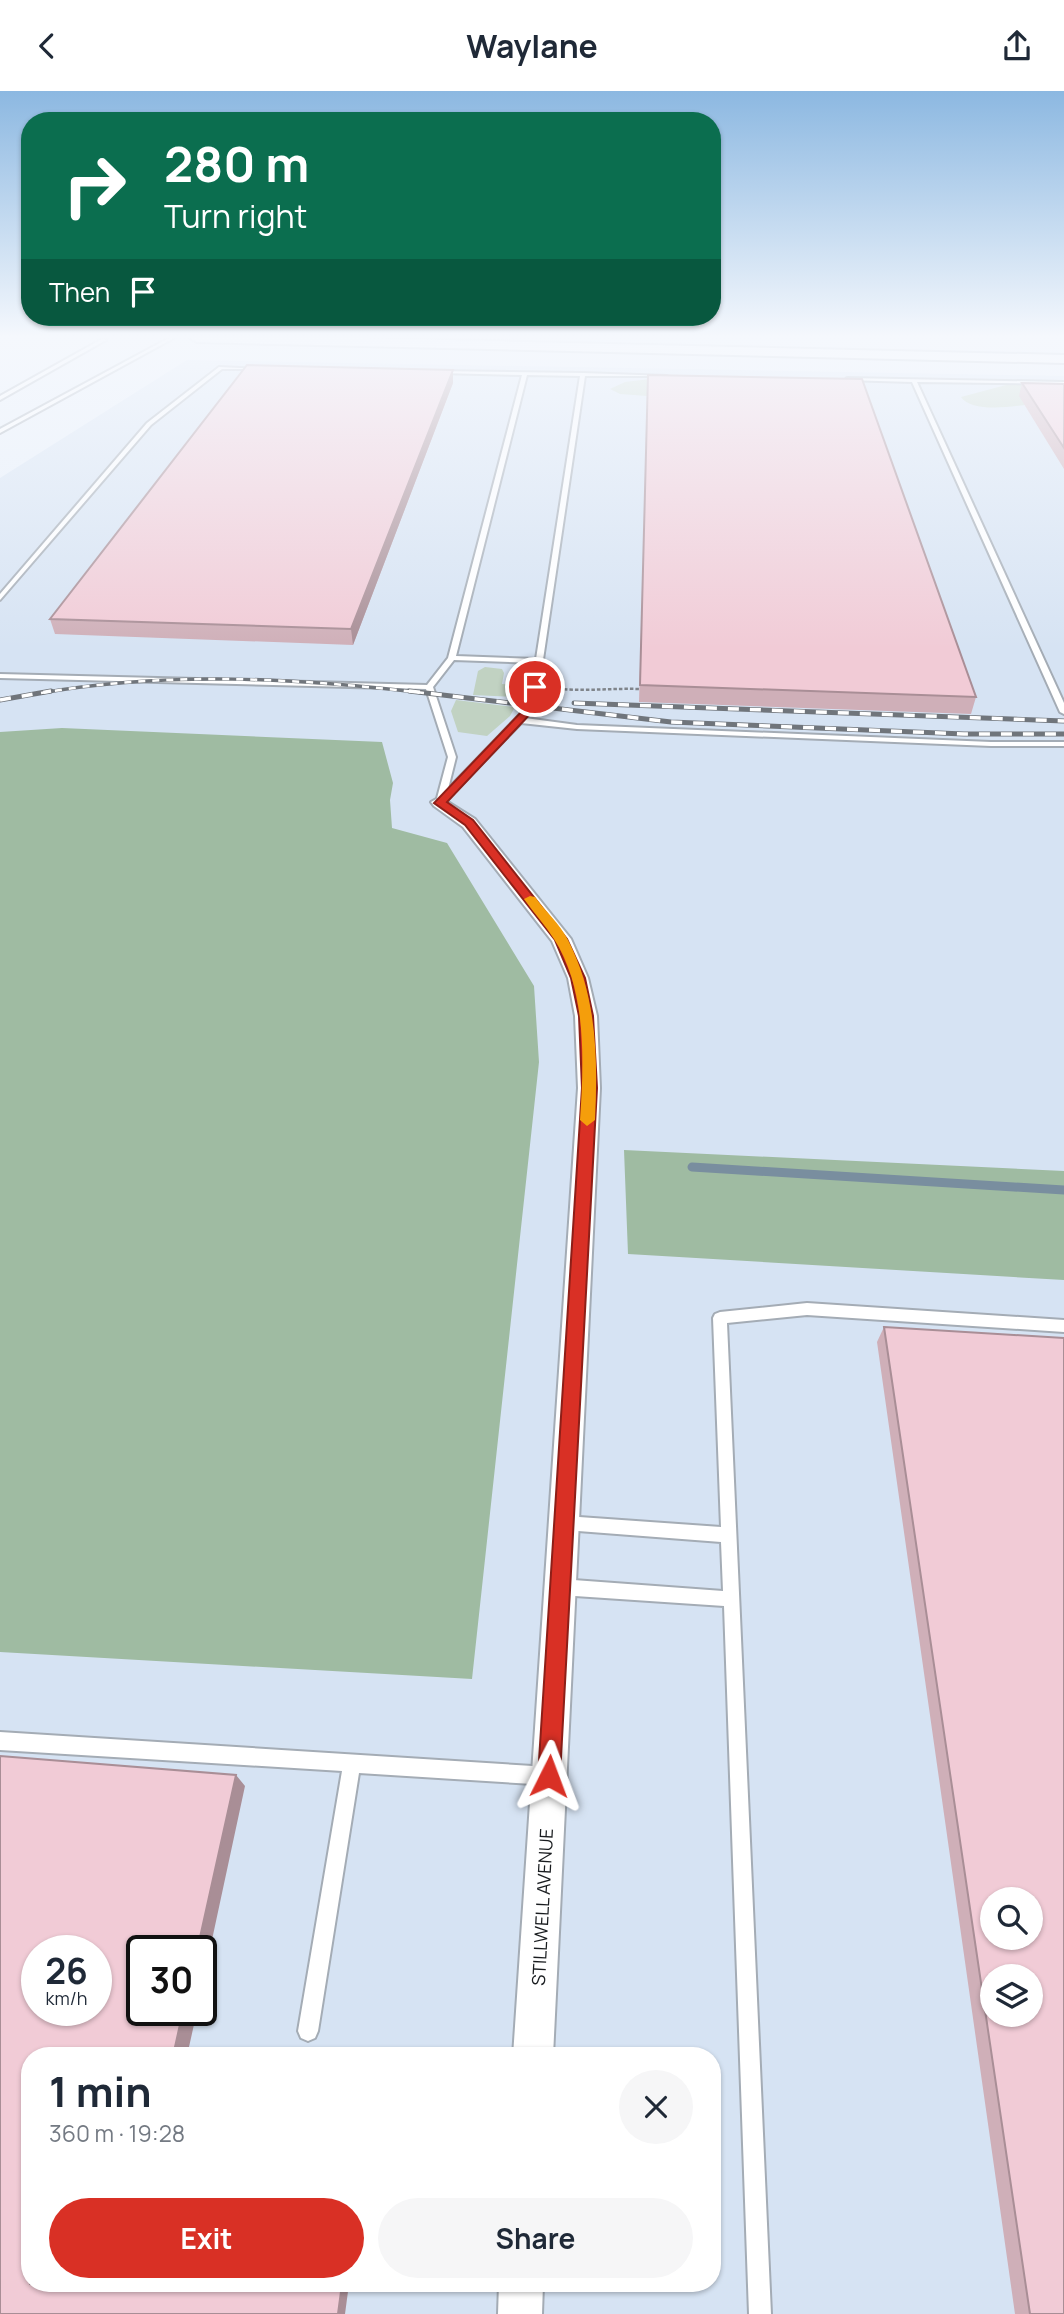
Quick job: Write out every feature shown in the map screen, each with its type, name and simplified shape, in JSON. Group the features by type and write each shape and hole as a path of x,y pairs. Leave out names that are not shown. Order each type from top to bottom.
{"street":[{"name":"STILLWELL AVENUE","path":"440,803 469,823 561,939 578,978 586,1016 589,1088 534,2047"},
{"path":"520,2314 521,2292"}],"lane":[{"path":"0,598 134,442"},
{"path":"429,687 452,658 507,442"},
{"path":"440,803 532,707 573,442"},
{"path":"942,442 1064,712"},
{"path":"452,658 539,661"},
{"path":"0,676 429,687"},
{"path":"429,687 452,757 440,803"},
{"path":"520,720 577,727 991,744 1064,744"},
{"path":"760,2314 720,1318 807,1309 1064,1326"},
{"path":"564,1523 729,1535"},
{"path":"560,1587 731,1599"},
{"path":"0,1741 549,1776"},
{"path":"308,2031 352,1764"}],"path":[{"path":"535,687 572,691 598,688 639,689"}],"shaded area":[{"path":"57,442 1064,442 1064,2314 0,2314 0,478"}],"green space":[{"path":"485,667 502,669 502,684 519,685 517,697 473,695 478,671"},
{"path":"456,700 515,707 510,716 487,736 458,732 451,711"},
{"path":"62,728 382,742 393,783 390,800 392,828 447,843 534,986 539,1062 472,1679 0,1652 0,732"},
{"path":"624,1150 1064,1171 1064,1280 628,1254"}],"building":[{"path":"187,442 425,442 351,629 50,619"},
{"path":"646,442 884,442 976,697 640,685"},
{"path":"884,1327 1064,1338 1064,2314 1030,2314 988,2027 1043,2027 1043,1964 980,1964 980,1976"},
{"path":"0,1756 236,1775 201,1935 126,1935 126,2026 180,2026 175,2047 21,2047 21,2292 341,2292 338,2314 0,2314"}],"waterway":[{"path":"692,1167 1064,1190"}],"railway":[{"path":"41,693 89,686 185,679 280,681 424,693"},
{"path":"0,700 51,691"},
{"path":"409,691 671,722 964,734 1064,734"},
{"path":"574,703 1064,721"}],"slow traffic":[{"path":"530,899 561,939 578,978 586,1016 589,1088 587,1120"}],"route":[{"path":"535,687 532,707 440,803 469,823 561,939 578,978 586,1016 589,1088 549,1776"}]}
